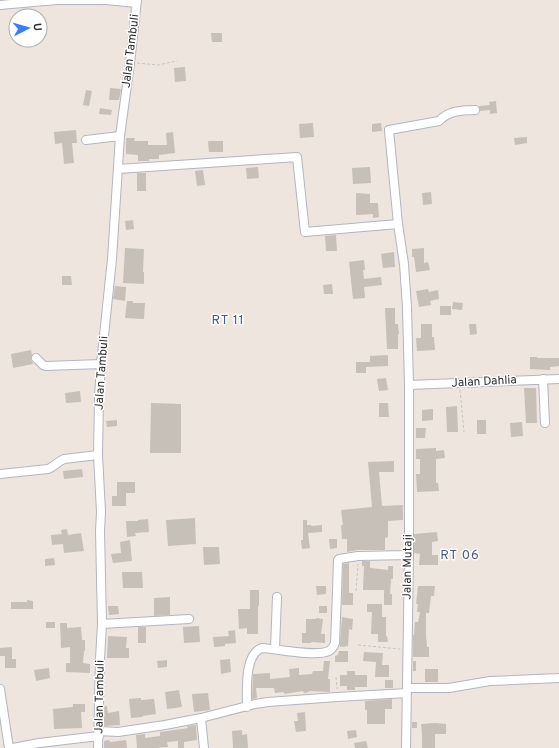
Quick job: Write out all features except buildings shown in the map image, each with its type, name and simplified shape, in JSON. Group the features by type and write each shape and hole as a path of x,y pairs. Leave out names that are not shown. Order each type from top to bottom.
{"street":[{"path":"0,5 57,0 106,0 137,2"},
{"name":"Jalan Tambuli","path":"98,748 102,624 100,538 101,512 98,455 100,397 112,259 120,136 137,2"},
{"name":"Jalan Mutaji","path":"406,748 409,555 409,385 407,307 404,264 398,224 389,130 439,122 446,115 452,112 475,110"},
{"path":"86,140 120,136"},
{"path":"118,169 297,157 305,232 398,224"},
{"path":"36,358 46,366 102,364"},
{"path":"543,379 545,423"},
{"name":"Jalan Dahlia","path":"409,385 559,379"},
{"path":"0,474 48,469 53,468 60,461 98,455"},
{"path":"247,707 247,678 252,655 257,649 262,648 314,653 329,651 333,648 335,643 339,558 409,555"},
{"path":"275,649 277,597"},
{"path":"102,624 190,619"},
{"path":"13,748 99,733 143,729 201,718 268,702 449,688 490,681 558,678"},
{"path":"0,689 9,748"},
{"path":"201,718 204,748"}],"path":[{"path":"130,63 158,65 177,61"},
{"path":"459,383 464,432"},
{"path":"356,591 358,556"},
{"path":"358,645 407,650"},
{"path":"336,677 337,696"}],"district":[{"name":"RT 11","path":"228,321"},
{"name":"RT 06","path":"460,556"}]}
